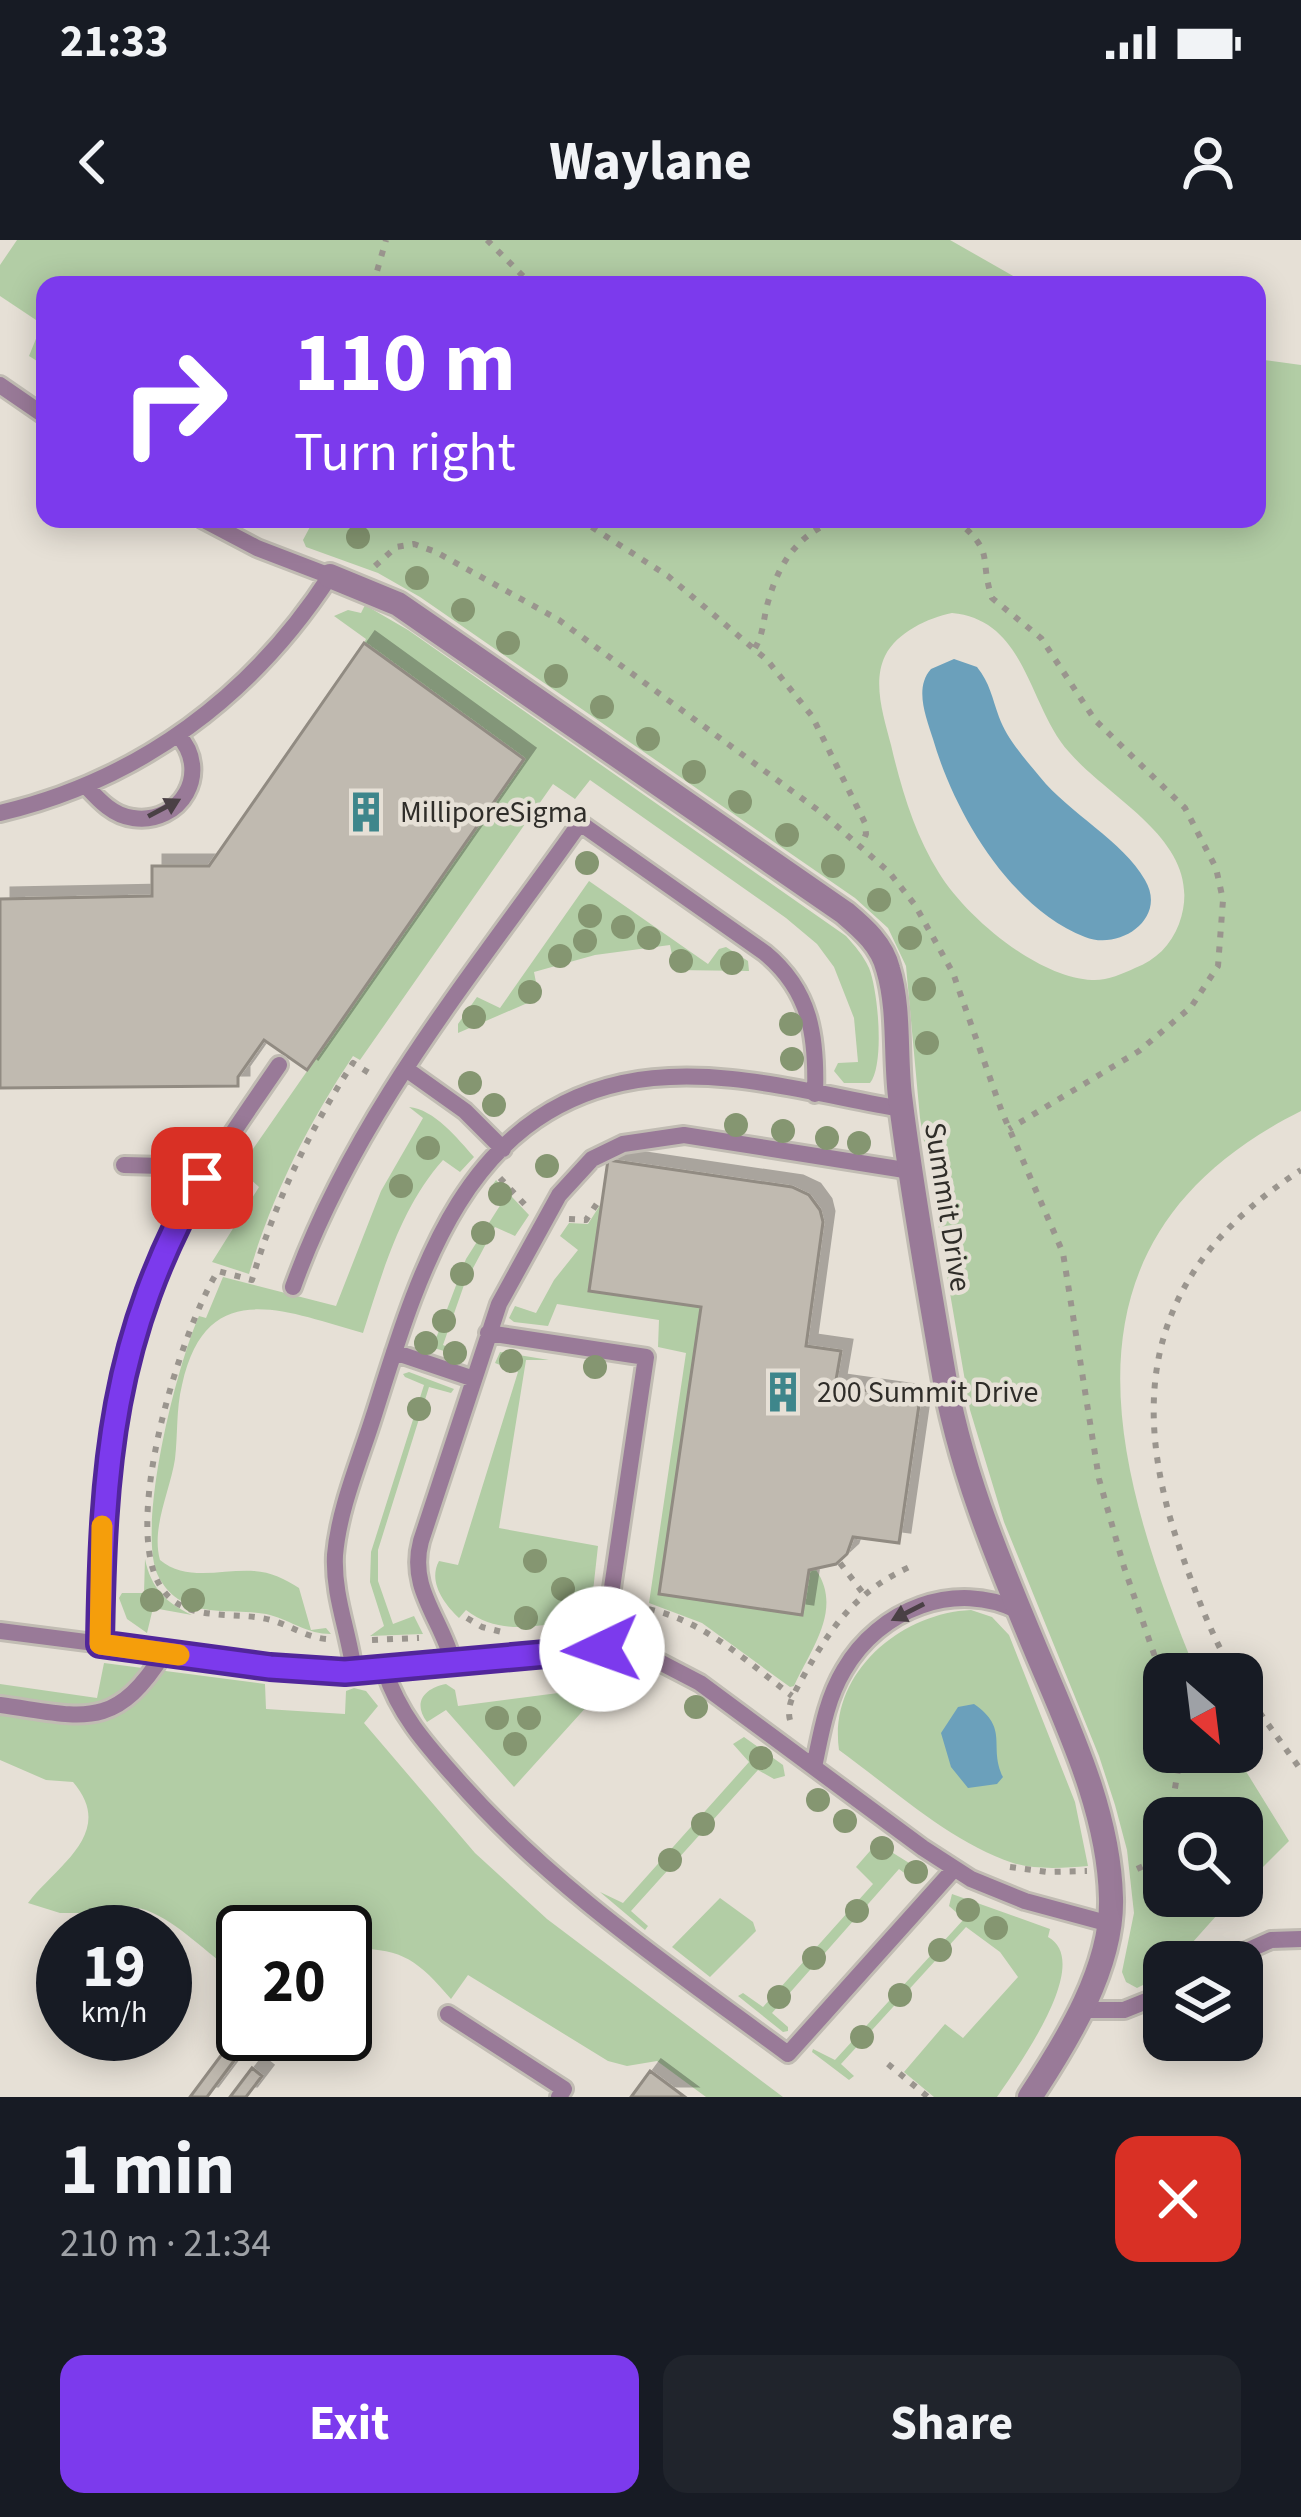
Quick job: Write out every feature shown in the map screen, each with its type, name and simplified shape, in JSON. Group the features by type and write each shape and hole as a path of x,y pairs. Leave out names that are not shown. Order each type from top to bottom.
{"street":[{"name":"Summit Drive","path":"330,576 398,604 863,928 883,954 889,972 911,1171 955,1429 973,1492 1093,1799 1109,1871 1110,1924 1105,1947 1080,2009 1030,2097"}],"lane":[{"path":"0,386 36,410"},
{"path":"0,812 86,786 146,757 263,664 305,615 330,576 256,548 219,528"},
{"path":"86,786 120,814 145,818 167,811 186,793 194,773 193,754 178,735"},
{"path":"293,1288 339,1178 406,1069 580,823 783,968 809,1014 815,1094"},
{"path":"100,1644 103,1504 120,1392 148,1286 202,1178 279,1065"},
{"path":"406,1069 465,1111 503,1149"},
{"path":"354,1672 337,1595 336,1550 419,1276 470,1183 503,1149 569,1102 625,1082 712,1078 902,1109"},
{"path":"453,1663 422,1593 417,1562 488,1333 510,1279 559,1195 583,1166 612,1148 648,1137 684,1135 911,1171"},
{"path":"124,1165 163,1166 202,1178"},
{"path":"488,1333 646,1357 602,1649"},
{"path":"394,1352 474,1379"},
{"path":"814,1767 831,1696 844,1669 863,1644 891,1621 922,1604 952,1596 996,1600 1019,1611"},
{"path":"0,1631 270,1667 354,1672 602,1649 640,1653 676,1669 954,1869 1005,1894 1110,1924"},
{"path":"0,1705 81,1716 100,1714 132,1695 164,1653"},
{"path":"385,1670 406,1720 509,1835 586,1904 788,2054 954,1869"},
{"path":"1263,1944 1301,1940"},
{"path":"1080,2009 1124,2010 1143,2002"},
{"path":"448,2014 564,2090 559,2097"}],"path":[{"path":"376,276 386,240"},
{"path":"487,240 523,276"},
{"path":"593,528 668,576 799,696 865,823 861,846"},
{"path":"754,650 763,633 772,591 796,543 823,528"},
{"path":"964,528 987,557 992,598 1041,638 1076,696 1105,732 1185,808 1216,868 1223,900 1218,966 1191,1007 1139,1051 1009,1129"},
{"path":"330,1639 309,1637 273,1620 189,1610 170,1599 150,1563 150,1504 171,1379 202,1298 218,1271 252,1280 289,1177 338,1087 353,1063 376,1078"},
{"path":"1224,1653 1192,1582 1166,1503 1154,1434 1154,1376 1169,1319 1197,1267 1240,1216 1301,1170"},
{"path":"498,1176 524,1203"},
{"path":"560,1230 568,1219 586,1220 598,1202"},
{"path":"840,1563 863,1593"},
{"path":"624,1606 661,1611 698,1628 793,1696"},
{"path":"467,1618 482,1628 511,1633"},
{"path":"369,1640 421,1638"},
{"path":"1263,1717 1301,1770"},
{"path":"998,1863 1034,1871 1088,1870"},
{"path":"1127,1871 1143,1865"},
{"path":"888,2064 928,2097"}],"green space":[{"path":"17,240 950,240 1013,276 36,276 36,320 0,296 0,265"},
{"path":"1266,360 1301,365 1301,1111 1220,1163 1166,1222 1133,1288 1121,1360 1124,1435 1140,1513 1189,1653 1143,1653 1143,1773 1247,1773 1262,1797 1143,1797 1143,1917 1215,1917 1194,1941 1143,1941 1143,1985 1137,1988 1126,1982 1122,1972 1134,1913 1127,1850 1115,1805 1004,1522 970,1410 920,1118 906,966 888,928 855,898 420,597 378,573 306,547 303,540 309,528 1266,528","holes":["952,613 977,619 1011,648 1069,752 1151,827 1180,870 1184,896 1179,924 1167,945 1143,965 1114,977 1092,980 1049,969 985,926 939,873 904,794 879,689 885,656 905,633"]},
{"path":"365,605 408,630 846,936 867,963 875,993 879,1044 870,1083 844,1083 834,1071 838,1063 858,1062 854,1018 834,967 817,944 590,780 575,799 553,784 360,1060 353,1056 280,1188 249,1274 212,1262 259,1187 239,1169 524,759 334,616 348,610 361,613"},
{"path":"589,881 708,964 726,947 748,961 749,971 675,970 670,945 595,955 534,972 539,998 458,1033 458,1024 477,997 500,1008"},
{"path":"409,1107 436,1119 474,1157 460,1172 443,1160 415,1199 394,1242 363,1333 253,1309 230,1314 210,1327 194,1350 182,1385 175,1459 159,1522 160,1560 170,1567 193,1573 254,1571 278,1577 299,1588 311,1630 326,1628 331,1634 307,1630 270,1615 188,1605 168,1590 156,1571 152,1516 162,1443 199,1316 206,1318 223,1277 336,1306 381,1191 423,1118"},
{"path":"496,1180 529,1215 515,1236 495,1227 464,1285 443,1345 464,1357 414,1342 418,1337 435,1341 466,1259 501,1204 489,1190"},
{"path":"602,1202 701,1307 659,1593 802,1615 809,1570 816,1570 824,1585 825,1614 794,1686 702,1623 649,1603 686,1353 658,1347 659,1320 557,1304 548,1326 509,1318 515,1306 536,1313 578,1250 560,1236 569,1223 588,1224"},
{"path":"500,1352 549,1360 526,1360 499,1528 598,1546 593,1591 585,1593 576,1620 505,1626 466,1610 459,1618 436,1584 439,1561 458,1565 518,1372 495,1363"},
{"path":"409,1372 454,1389 451,1393 429,1387 378,1550 378,1581 393,1624 414,1616 423,1634 370,1636 384,1626 370,1582 371,1552 424,1385 405,1377"},
{"path":"145,1559 161,1593 192,1615 153,1608 147,1633 127,1619 119,1598 122,1593 144,1593"},
{"path":"971,1610 992,1617 1009,1635 1075,1802 1088,1866 1031,1867 990,1854 923,1813 839,1750 845,1696 874,1653 919,1622"},
{"path":"104,1663 265,1684 266,1709 345,1714 346,1691 366,1691 378,1706 364,1723 475,1853 547,1919 783,2097 706,2097 657,2061 627,2066 608,2061 468,1975 451,1999 406,1958 372,1950 372,1905 216,1905 216,1958 192,1940 192,1905 28,1903 78,1848 88,1817 85,1800 73,1782 46,1780 0,1760 0,1684 97,1698"},
{"path":"588,1666 639,1669 642,1678 627,1698 608,1683 514,1787 446,1710 427,1722 421,1708 427,1693 446,1684 455,1690 458,1706 589,1689"},
{"path":"744,1737 783,1765 785,1776 774,1779 758,1770 631,1911 648,1926 645,1930 600,1892 623,1903 749,1762 733,1744"},
{"path":"1263,1799 1289,1841 1263,1867"},
{"path":"877,1843 922,1871 924,1881 915,1881 899,1869 772,2013 788,2027 783,2032 738,1996 743,1993 763,2007 873,1884 856,1867"},
{"path":"952,1894 1050,1929 1048,1937 1060,1950 1062,1968 1048,2015 997,2097 934,2097 904,2072 945,2024 963,2038 1018,1977 1000,1952 966,1927 841,2064 854,2076 849,2080 813,2049 835,2060 964,1919 949,1906"},
{"path":"720,1898 753,1922 756,1931 710,1977 672,1947"}],"water":[{"path":"954,659 977,667 1002,725 1023,756 1145,880 1150,907 1136,928 1112,939 1085,937 1033,904 989,854 955,797 923,703 923,685 931,669"},
{"path":"974,1704 992,1722 1003,1777 997,1784 968,1788 951,1767 941,1733 958,1707"}],"building":[{"name":"MilliporeSigma","path":"364,643 524,759 307,1070 264,1040 238,1077 238,1086 0,1088 0,899 152,896 152,866 209,866"},
{"name":"200 Summit Drive","path":"608,1160 792,1187 809,1195 823,1222 806,1346 841,1351 835,1386 920,1398 899,1543 853,1537 847,1554 836,1564 809,1570 802,1615 659,1594 701,1307 589,1291"},
{"path":"217,2061 234,2061 207,2097 190,2097"},
{"path":"252,2068 262,2076 246,2097 230,2097"},
{"path":"650,2071 685,2097 631,2097"}],"slow traffic":[{"path":"102,1526 100,1644 179,1655"}],"place":[{"name":"MilliporeSigma","path":"366,812"},
{"name":"200 Summit Drive","path":"783,1392"}],"route":[{"path":"202,1178 148,1286 120,1392 103,1504 100,1644 345,1672 602,1649"}]}
